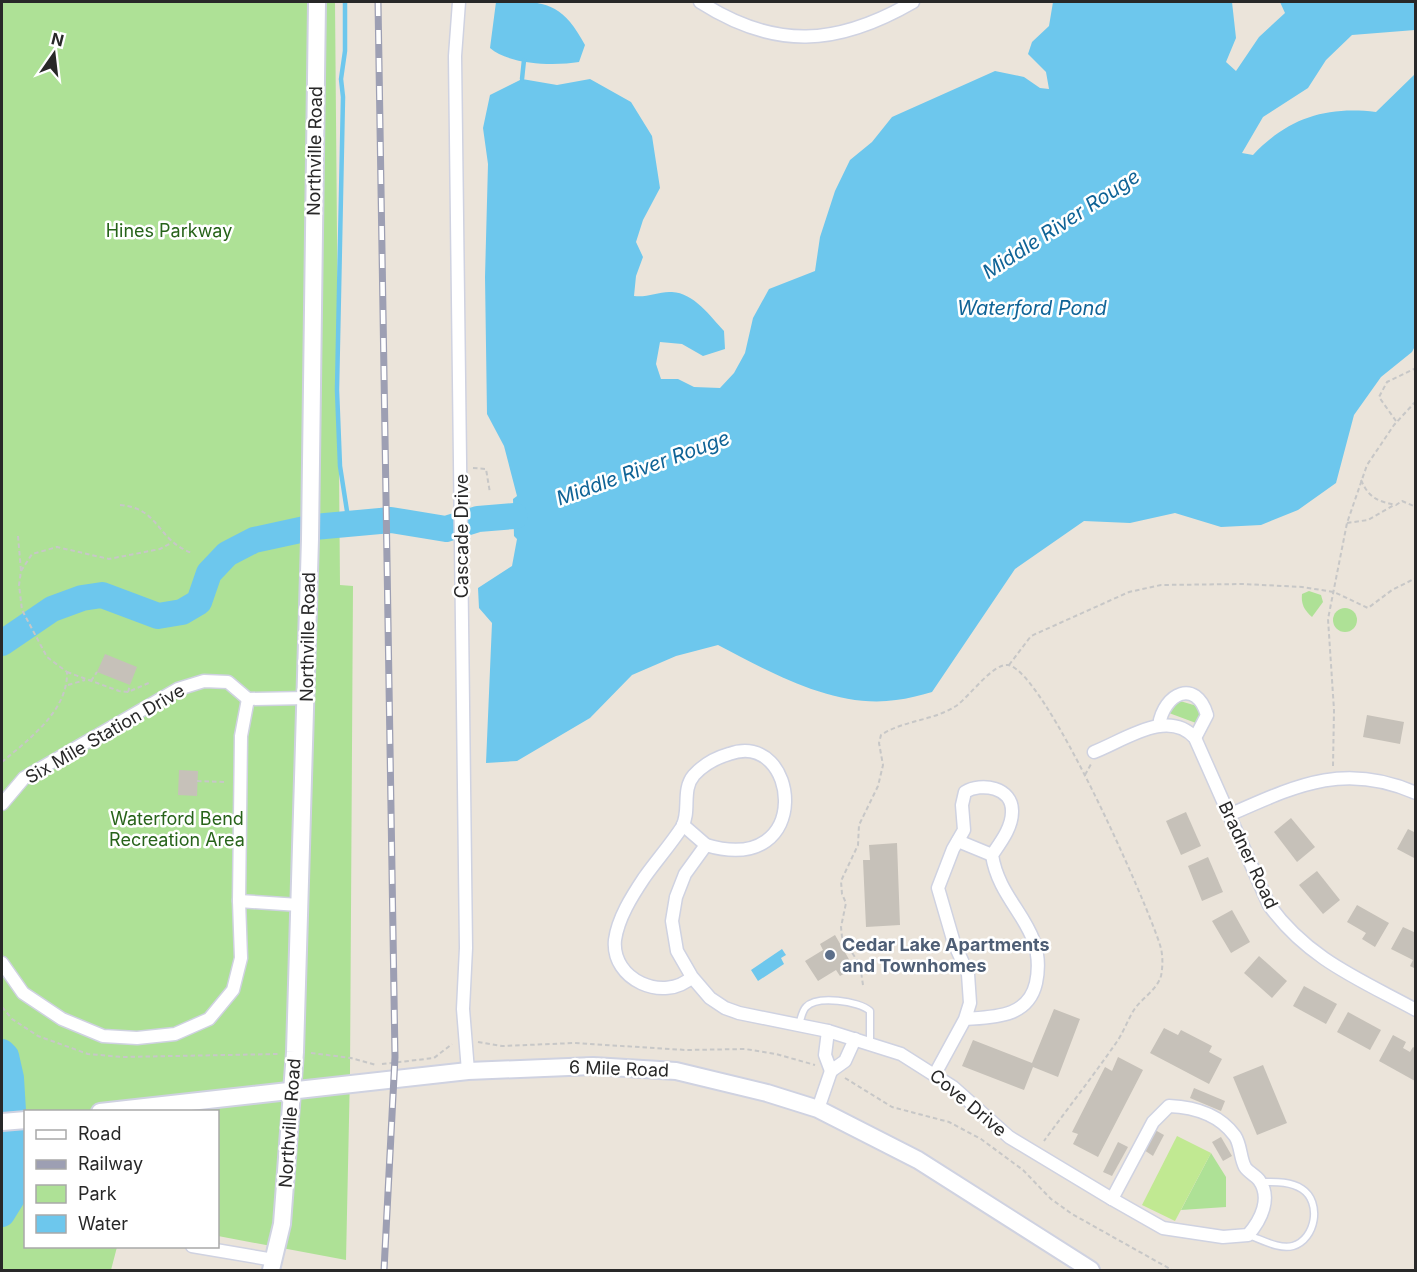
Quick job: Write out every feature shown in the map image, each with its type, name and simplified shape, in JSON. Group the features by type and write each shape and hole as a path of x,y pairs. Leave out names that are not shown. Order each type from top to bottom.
{"street":[{"name":"Northville Road","path":"273,1265 282,1224 292,1089 299,904 310,539 317,2"},
{"name":"Cascade Drive","path":"459,2 455,56 462,471 466,948 463,1000 468,1071"},
{"path":"700,2 750,29 800,39 825,37 859,27 913,2"},
{"name":"Six Mile Station Drive","path":"2,804 24,778 178,689 204,681 228,682 248,699"},
{"path":"1095,752 1159,725 1173,724 1183,728 1195,738 1207,715 1204,705 1196,697 1182,693 1172,696 1161,712 1159,725"},
{"path":"2,963 23,993 62,1019 103,1036 137,1038 175,1034 209,1019 232,990 242,958 239,901 241,736 248,699 306,698"},
{"name":"Bradner Road","path":"1195,738 1269,905 1295,937 1318,957 1416,1010"},
{"path":"683,825 706,845 721,849 744,849 763,843 778,829 785,809 785,784 774,767 763,757 748,752 735,752 711,760 693,776 686,792 683,825 666,845 626,907 615,940 619,962 634,980 661,989 674,989 692,977"},
{"path":"1229,815 1292,787 1333,778 1379,780 1416,793"},
{"path":"936,1074 965,1019 970,1003 968,974 951,935 938,888 963,830 962,805 965,792 975,786 1000,791 1011,803 1012,813 1006,833 992,855"},
{"path":"958,842 992,855"},
{"name":"Cove Drive","path":"706,845 686,874 676,897 672,921 677,951 692,977 710,998 724,1008 828,1031 901,1054 936,1074 1009,1137 1163,1228 1223,1237 1248,1235"},
{"path":"965,1019 1008,1016 1026,1003 1034,989 1039,966 1037,944 1001,883 992,855"},
{"path":"239,901 299,904"},
{"path":"828,1031 825,1055 831,1071"},
{"path":"818,1109 831,1071 845,1061 855,1039"},
{"name":"6 Mile Road","path":"117,1110 468,1071 593,1066 676,1071 767,1093 818,1109 918,1160 1091,1270"},
{"path":"1112,1199 1153,1122 1169,1106 1194,1107 1218,1120 1235,1136 1245,1167 1260,1182 1265,1205 1259,1222 1248,1235"},
{"path":"2,1122 24,1120"},
{"path":"201,1248 273,1265"}],"lane":[{"path":"799,1024 805,1007 813,1003 854,1002 870,1011 870,1043"},
{"path":"1248,1235 1278,1246 1292,1246 1301,1241 1313,1226 1315,1212 1312,1200 1302,1189 1283,1182 1260,1182"}],"path":[{"path":"1396,422 1379,397 1387,382 1416,368"},
{"path":"1333,778 1334,710 1328,619 1347,522 1367,465 1396,422 1416,401"},
{"path":"462,471 476,467 486,469 490,492"},
{"path":"1361,480 1367,492 1375,500 1396,505"},
{"path":"1347,522 1368,519 1402,501 1416,507"},
{"path":"120,505 135,506 147,512 171,543 192,553"},
{"path":"18,536 22,610 47,657 67,672 128,692 151,682"},
{"path":"21,571 32,554 43,549 57,547 110,559 160,549 171,543"},
{"path":"1009,665 1031,636 1129,592 1161,585 1244,584 1334,592 1368,608 1392,590 1416,578"},
{"path":"863,986 860,965 842,937 841,927 846,903 842,894 841,881 858,845 859,825 878,786 883,765 879,743 881,735 897,726 943,713 970,695 994,668 1009,665 1026,678 1050,710 1073,754 1120,849 1149,915 1161,946 1163,966 1158,984 1136,1008 1118,1041 1042,1144"},
{"path":"2,762 38,732 53,712 68,685 67,672"},
{"path":"91,681 97,672"},
{"path":"68,685 86,680"},
{"path":"128,692 130,685"},
{"path":"197,781 240,783"}],"green space":[{"path":"2,2 335,2 340,585 353,586 350,1073 346,1260 219,1236 219,1110 24,1110 24,1248 117,1248 111,1270 2,1270"},
{"path":"1309,591 1321,595 1323,602 1312,617 1302,601 1302,594"},
{"path":"1345,608 1354,611 1357,620 1354,629 1345,632 1336,629 1333,620 1336,611"},
{"path":"1180,701 1197,706 1200,716 1196,723 1169,713 1170,708"},
{"path":"1177,1136 1211,1153 1175,1221 1142,1205"},
{"path":"1211,1153 1226,1177 1226,1207 1181,1210"}],"water":[{"path":"496,2 538,3 559,11 568,19 585,45 579,62 545,64 520,61 499,54 490,48"},
{"name":"Waterford Pond","path":"1053,2 1232,2 1236,38 1226,62 1236,71 1259,37 1285,13 1280,2 1415,2 1415,30 1352,35 1326,60 1308,88 1263,117 1242,153 1253,155 1280,132 1309,117 1341,111 1376,112 1415,74 1415,346 1412,352 1381,377 1354,415 1336,483 1298,510 1261,525 1221,527 1175,513 1130,523 1084,521 1015,569 932,692 910,698 873,701 827,694 781,677 718,645 676,656 632,675 590,718 517,761 486,763 492,623 479,608 478,588 512,566 517,539 514,536 513,499 517,496 504,446 487,414 485,277 488,164 483,128 490,95 522,79 557,85 590,79 631,102 652,136 660,188 643,220 636,242 643,257 636,276 634,296 667,292 680,293 707,312 724,331 725,349 703,356 682,344 660,342 656,364 661,379 678,379 694,387 720,388 734,373 745,353 753,318 769,289 815,271 820,237 835,191 850,160 872,142 892,117 995,71 1024,77 1040,88 1049,89 1046,72 1028,54 1032,42 1049,26"},
{"path":"782,949 786,955 781,958 784,964 758,981 751,970"}],"building":[{"path":"105,654 137,667 130,685 97,672"},
{"path":"1367,715 1404,722 1400,744 1363,737"},
{"path":"179,770 198,771 197,796 178,795"},
{"path":"1186,812 1201,846 1181,855 1166,821"},
{"path":"1291,818 1315,847 1297,862 1274,832"},
{"path":"1408,829 1416,833 1416,859 1397,849"},
{"path":"897,843 900,925 866,927 863,860 870,860 869,845"},
{"path":"1208,857 1223,892 1202,901 1188,866"},
{"path":"1317,871 1340,900 1323,914 1299,885"},
{"path":"1357,905 1389,923 1375,947 1362,939 1366,933 1347,922"},
{"path":"1232,910 1250,942 1231,953 1212,921"},
{"path":"1403,927 1416,933 1416,969 1410,966 1413,960 1391,949"},
{"name":"Cedar Lake Apartments and Townhomes","path":"835,935 854,968 840,976 836,970 818,981 805,961 823,950 820,944"},
{"path":"1259,956 1287,981 1272,998 1244,973"},
{"path":"1304,986 1337,1004 1326,1024 1293,1006"},
{"path":"1054,1009 1080,1019 1058,1077 1033,1067 1024,1090 962,1066 973,1040 1032,1063"},
{"path":"1348,1012 1381,1030 1370,1050 1337,1032"},
{"path":"1164,1028 1178,1035 1181,1030 1212,1046 1209,1052 1222,1059 1209,1084 1150,1053"},
{"path":"1393,1035 1406,1042 1403,1048 1410,1052 1413,1047 1416,1049 1415,1081 1379,1061"},
{"path":"1118,1057 1143,1070 1098,1157 1073,1144 1078,1134 1072,1132 1105,1067 1112,1071"},
{"path":"1263,1065 1287,1123 1257,1135 1233,1077"},
{"path":"1194,1088 1225,1101 1221,1111 1190,1098"},
{"path":"1155,1130 1164,1135 1153,1156 1144,1150"},
{"path":"1221,1137 1232,1156 1223,1161 1212,1142"},
{"path":"1118,1142 1128,1147 1112,1176 1103,1172"}],"waterway":[{"path":"345,2 345,51 341,79 343,97 337,390 340,466 349,524"},
{"path":"522,79 524,60"},
{"name":"Middle River Rouge","path":"2,643 52,609 82,598 102,595 158,616 182,612 199,602 209,573 227,554 254,540 314,527 391,520 446,529 478,519 515,516"},
{"name":"Middle River Rouge","path":"2,1052 6,1056 11,1078 16,1160 15,1193 2,1214"}],"railway":[{"path":"378,2 395,1057 384,1270"}],"place":[{"name":"Cedar Lake Apartments and Townhomes","path":"830,955"}],"park label":[{"name":"Hines Parkway","path":"169,231"},
{"name":"Waterford Bend Recreation Area","path":"177,829"}]}
